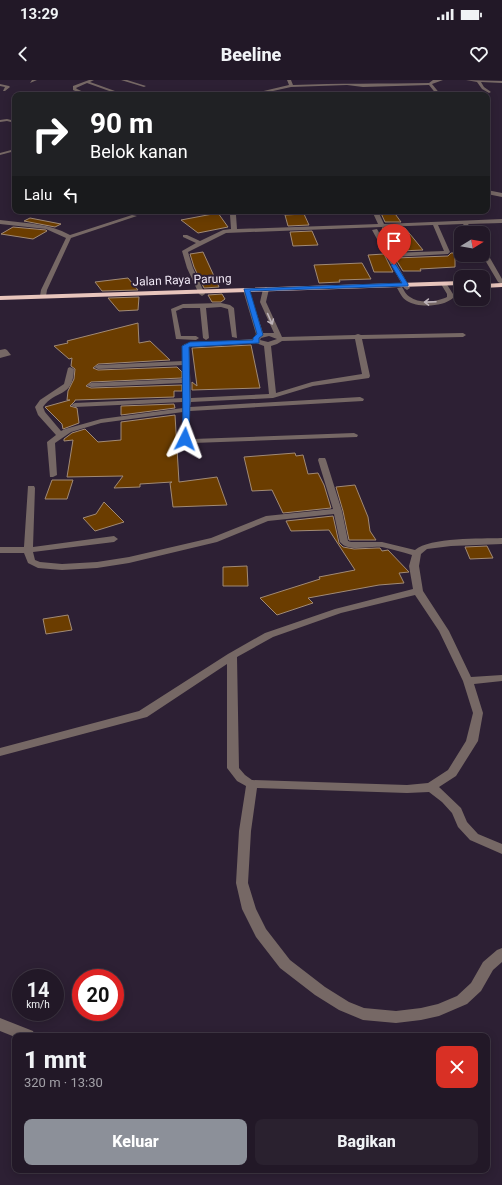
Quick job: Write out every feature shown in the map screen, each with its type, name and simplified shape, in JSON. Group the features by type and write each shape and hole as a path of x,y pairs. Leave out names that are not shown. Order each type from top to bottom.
{"highway":[{"path":"490,282 502,283"},
{"path":"490,285 502,283"},
{"name":"Jalan Raya Parung","path":"0,298 404,287 454,284"},
{"name":"Jalan Raya Parung","path":"444,285 454,286"},
{"name":"Jalan Raya Parung","path":"0,301 202,292"}],"street":[{"path":"80,92 75,90 74,87 92,80"},
{"path":"123,80 144,86"},
{"path":"288,80 291,86"},
{"path":"264,92 291,86 430,84 434,81 441,80"},
{"path":"468,80 502,82"},
{"path":"478,80 483,88 489,92"},
{"path":"86,82 113,91"},
{"path":"352,84 354,90"},
{"path":"430,84 437,92"},
{"path":"0,85 8,87 4,90"},
{"path":"0,121 12,121"},
{"path":"0,154 12,151"},
{"path":"490,193 502,195"},
{"path":"376,214 382,226"},
{"path":"233,215 234,230"},
{"path":"43,296 44,290 69,237 134,216"},
{"path":"202,292 190,268 185,251 214,235 234,230 502,221"},
{"path":"0,222 47,229 65,234 69,237"},
{"path":"465,222 468,226"},
{"path":"388,255 446,253 447,252 435,224"},
{"path":"375,230 404,287 405,297 416,302 445,301 450,298 444,285"},
{"path":"186,236 200,243"},
{"path":"490,262 502,283"},
{"path":"266,290 263,302 279,338"},
{"path":"246,291 258,338"},
{"path":"235,337 231,308 225,305 180,306 174,310 178,338 258,338 267,344 276,343 279,338"},
{"path":"203,306 206,338"},
{"path":"354,435 185,439 187,381 185,346 188,344 258,338 270,334 279,338 463,335"},
{"path":"75,405 273,396 323,382 366,376 358,336"},
{"path":"267,344 273,396"},
{"path":"0,352 5,351 8,355 0,356"},
{"path":"98,367 186,364"},
{"path":"59,433 41,413 39,407 43,401 69,384 71,378 70,369"},
{"path":"91,385 187,381"},
{"path":"53,475 51,442 59,433 96,421 187,409 360,399"},
{"path":"322,460 338,510 344,542 347,544 378,544 417,553"},
{"path":"31,488 28,550 31,561 38,565 62,567 97,565 136,559 214,540 266,519 338,510"},
{"path":"0,550 28,550 114,539"},
{"path":"232,656 233,768 238,778 252,784 407,789 430,786 452,773 472,741 478,713 468,681 444,631 418,591 414,566 417,553 424,547 451,543 502,541"},
{"path":"0,752 143,714 232,656 269,635 338,611 418,591"},
{"path":"468,681 502,678"},
{"path":"252,784 245,831 242,883 249,909 261,933 285,964 320,991 344,1006 363,1014 396,1017 421,1014 439,1010 462,1000 476,987 488,966 502,954"},
{"path":"430,786 446,799 457,811 462,824 474,837 502,849"},
{"path":"0,1024 21,1033"}],"building":[{"path":"219,214 228,227 198,233 181,220"},
{"path":"304,214 309,225 288,226 285,215"},
{"path":"381,214 395,214 401,222 385,222"},
{"path":"30,218 61,224 55,227 24,221"},
{"path":"13,227 47,231 33,239 1,234"},
{"path":"382,228 405,228 423,250 400,251"},
{"path":"312,231 318,245 293,246 290,232"},
{"path":"203,252 219,287 204,288 194,267 190,254"},
{"path":"451,253 454,253 455,267 420,269 421,271 403,271 395,258 448,256"},
{"path":"384,254 393,272 374,272 368,255"},
{"path":"362,263 371,279 339,280 340,282 319,283 314,265"},
{"path":"128,278 138,290 102,291 95,282"},
{"path":"222,294 225,299 221,302 212,302 208,295"},
{"path":"139,297 138,310 119,311 108,298"},
{"path":"138,323 139,343 150,341 170,360 98,364 93,368 98,370 177,367 182,372 182,378 91,382 86,386 91,388 182,385 182,391 174,391 174,397 75,400 70,406 77,408 79,423 63,429 62,424 45,407 70,400 67,400 68,391 74,379 75,369 71,366 72,358 69,359 54,346 68,343 67,341"},
{"path":"251,345 260,388 192,390 192,382 197,386 192,348"},
{"path":"174,404 175,408 121,415 121,406"},
{"path":"175,415 179,482 217,477 227,505 173,507 170,483 172,482 140,484 140,487 114,488 123,476 67,477 73,440 64,441 64,439 72,433 85,429 98,442 121,440 121,422"},
{"path":"295,453 296,456 303,455 308,474 318,473 324,485 331,508 283,513 272,490 252,491 244,457"},
{"path":"52,480 73,480 67,499 45,499"},
{"path":"355,485 368,517 370,531 376,540 349,540 336,487"},
{"path":"104,502 124,522 95,531 83,518 96,514"},
{"path":"333,516 339,543 343,547 354,549 380,548 382,551 388,550 409,572 399,573 404,583 379,585 308,598 313,603 277,615 260,598 320,579 319,577 355,570 329,530 291,531 286,521"},
{"path":"487,546 493,558 470,559 465,547"},
{"path":"247,566 248,586 223,586 223,567"},
{"path":"68,615 72,630 46,634 43,619"}],"route":[{"path":"185,439 187,400 185,346 190,344 257,342 256,338 260,335 246,290 406,284 394,265"}]}
